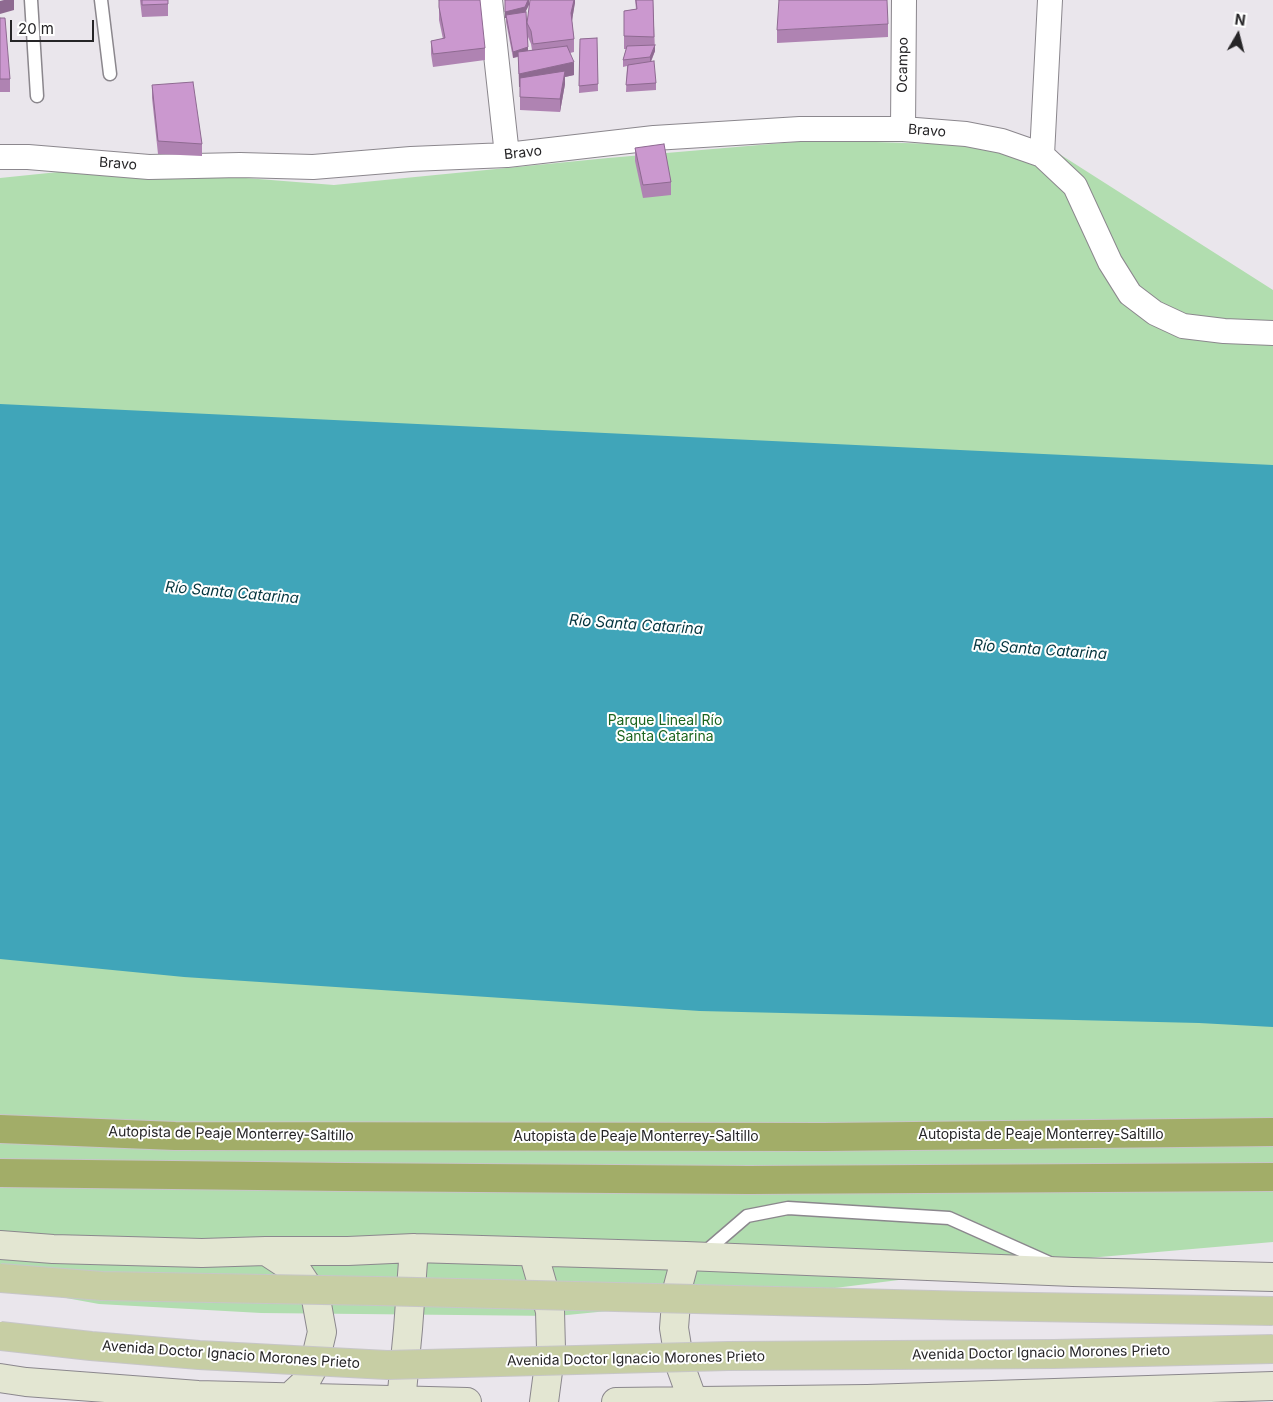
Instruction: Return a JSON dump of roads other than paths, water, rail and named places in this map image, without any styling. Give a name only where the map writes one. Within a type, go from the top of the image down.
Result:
[{"type":"highway","name":"Autopista de Peaje Monterrey-Saltillo","points":[[0,1129],[195,1136],[834,1137],[1273,1132]]},
{"type":"highway","points":[[0,1173],[344,1178],[749,1180],[1273,1177]]},
{"type":"main road","points":[[0,1245],[53,1249],[202,1253],[414,1248],[1073,1272],[1273,1277]]},
{"type":"main road","points":[[401,1401],[414,1248]]},
{"type":"main road","points":[[266,1251],[298,1272],[316,1300],[322,1332],[314,1366],[304,1384],[289,1398]]},
{"type":"main road","points":[[533,1252],[550,1311],[551,1349],[544,1402]]},
{"type":"main road","points":[[693,1257],[677,1290],[674,1328],[680,1365],[694,1401]]},
{"type":"main road","points":[[0,1278],[102,1286],[1273,1311]]},
{"type":"main road","name":"Avenida Doctor Ignacio Morones Prieto","points":[[0,1336],[199,1355],[387,1365],[728,1356],[1054,1354],[1273,1349]]},
{"type":"main road","points":[[0,1378],[208,1399],[289,1398],[467,1402]]},
{"type":"main road","points":[[616,1402],[1118,1397],[1273,1386]]},
{"type":"street","points":[[490,0],[507,155]]},
{"type":"street","name":"Ocampo","points":[[903,130],[904,0]]},
{"type":"street","points":[[1042,155],[1050,0]]},
{"type":"street","name":"Bravo","points":[[0,157],[28,157],[150,167],[240,165],[313,167],[411,159],[507,155],[654,138],[800,129],[903,130],[966,134],[1002,141],[1042,155],[1075,186],[1110,262],[1130,294],[1154,313],[1183,326],[1224,331],[1273,333]]},
{"type":"lane","points":[[31,0],[37,96]]},
{"type":"lane","points":[[101,0],[110,74]]},
{"type":"lane","points":[[693,1257],[747,1216],[788,1208],[949,1218],[1073,1272]]},
{"type":"water","name":"Río Santa Catarina","points":[[0,404],[1273,465],[1273,1027],[1199,1023],[700,1011],[184,977],[0,959]]},
{"type":"park label","name":"Parque Lineal Río Santa Catarina","points":[[665,730]]}]
